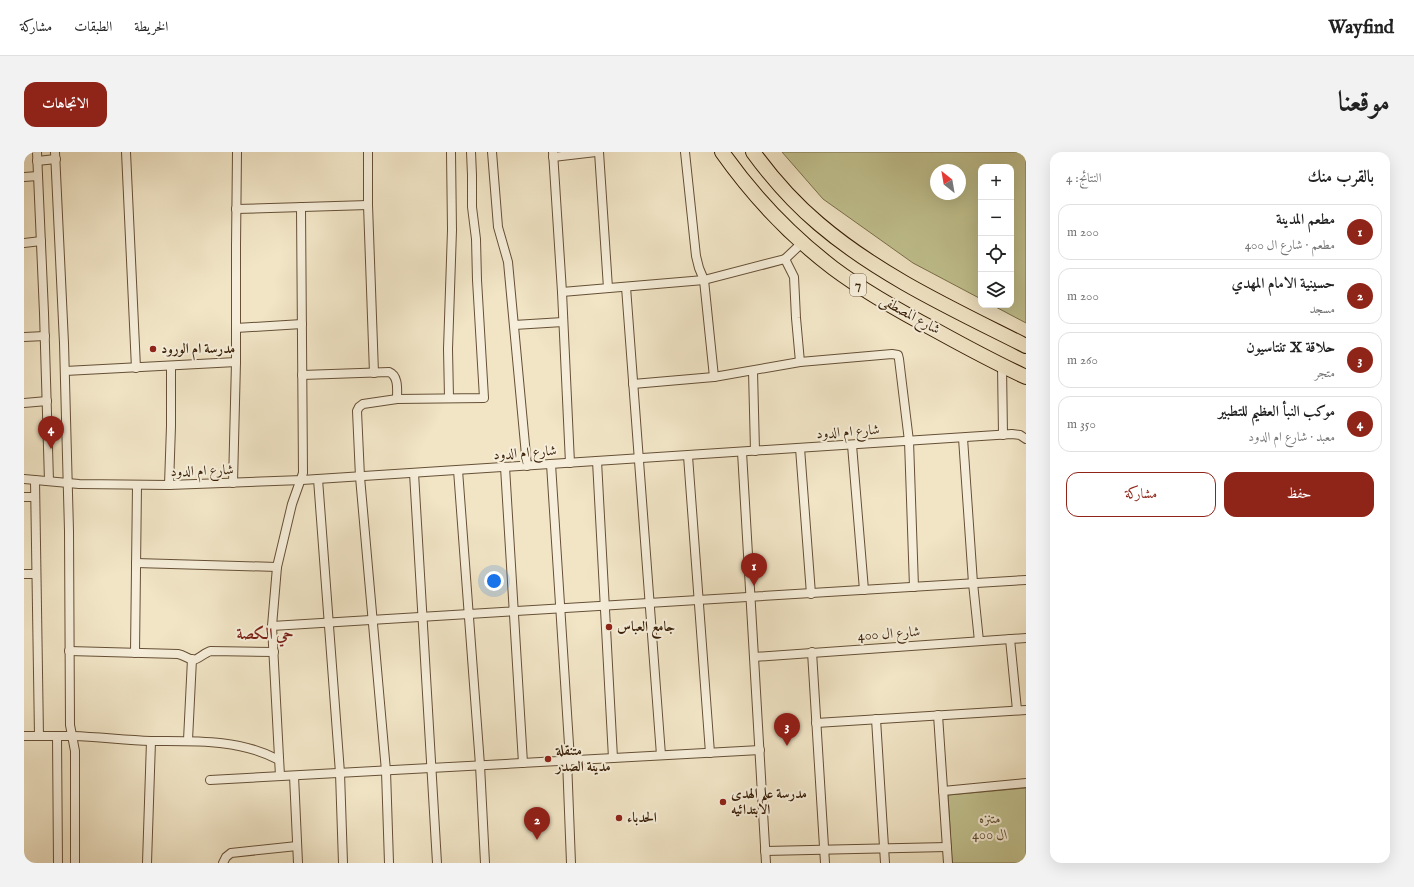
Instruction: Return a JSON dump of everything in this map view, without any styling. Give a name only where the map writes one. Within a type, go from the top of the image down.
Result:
[{"type":"highway","name":"شارع المصطفى","points":[[722,152],[747,185],[773,214],[802,242],[833,268],[865,290],[912,317],[1002,366],[1026,377]]},
{"type":"highway","name":"شارع المصطفى","points":[[753,152],[790,196],[819,224],[849,248],[879,268],[927,296],[1026,346]]},
{"type":"street","points":[[37,152],[45,336],[49,481]]},
{"type":"street","points":[[126,152],[136,368]]},
{"type":"street","points":[[233,483],[236,362],[237,152]]},
{"type":"street","points":[[368,152],[368,205],[374,373]]},
{"type":"street","points":[[449,398],[448,349],[452,230],[451,152]]},
{"type":"street","points":[[389,863],[386,771],[360,476],[356,411],[363,404],[397,399],[484,398],[476,239],[472,207],[471,152]]},
{"type":"street","points":[[492,152],[498,227],[508,262],[528,466]]},
{"type":"street","points":[[570,463],[562,292],[553,154],[597,152],[608,288]]},
{"type":"street","points":[[685,152],[696,256],[704,280],[714,377]]},
{"type":"street","points":[[37,161],[55,156],[65,371],[68,484],[70,725],[75,751],[75,863]]},
{"type":"street","points":[[24,177],[38,176]]},
{"type":"street","points":[[236,209],[368,205]]},
{"type":"street","points":[[280,776],[272,626],[277,567],[292,504],[302,480],[303,468],[301,207]]},
{"type":"street","points":[[24,243],[41,241]]},
{"type":"street","points":[[562,292],[704,280],[785,259],[802,242]]},
{"type":"street","points":[[785,259],[794,277],[800,362]]},
{"type":"street","points":[[626,287],[660,756]]},
{"type":"street","points":[[514,325],[563,322]]},
{"type":"street","points":[[236,328],[302,324]]},
{"type":"street","points":[[24,337],[45,336]]},
{"type":"street","points":[[633,384],[714,377],[800,362],[892,354],[898,355],[900,359],[909,441],[914,587]]},
{"type":"street","points":[[65,371],[236,362]]},
{"type":"street","points":[[169,485],[171,366]]},
{"type":"street","points":[[1002,366],[1003,435]]},
{"type":"street","points":[[753,371],[755,451]]},
{"type":"street","points":[[302,375],[389,372],[395,376],[397,399]]},
{"type":"street","points":[[24,403],[47,402]]},
{"type":"street","name":"شارع ام الدود","points":[[24,479],[68,484],[169,485],[233,483],[688,456],[1016,434],[1025,437]]},
{"type":"street","points":[[963,438],[973,583],[979,641]]},
{"type":"street","points":[[852,445],[864,590]]},
{"type":"street","points":[[800,448],[811,594]]},
{"type":"street","points":[[742,452],[766,863]]},
{"type":"street","points":[[688,456],[710,753]]},
{"type":"street","points":[[597,461],[613,758]]},
{"type":"street","points":[[551,464],[568,760],[571,863]]},
{"type":"street","points":[[505,467],[523,763]]},
{"type":"street","points":[[458,470],[480,765],[485,863]]},
{"type":"street","points":[[414,473],[433,768],[437,863]]},
{"type":"street","points":[[318,479],[340,773],[343,863]]},
{"type":"street","points":[[35,480],[39,736]]},
{"type":"street","points":[[135,653],[137,485]]},
{"type":"street","points":[[24,497],[35,498]]},
{"type":"street","points":[[136,563],[277,567]]},
{"type":"street","points":[[24,574],[36,574]]},
{"type":"street","points":[[272,626],[1026,580]]},
{"type":"street","name":"شارع ال 400","points":[[754,657],[1026,638]]},
{"type":"street","points":[[1010,639],[1017,710]]},
{"type":"street","points":[[69,651],[178,654],[192,659],[196,659],[211,651],[274,652]]},
{"type":"street","points":[[812,652],[825,863]]},
{"type":"street","points":[[188,740],[192,659]]},
{"type":"street","points":[[816,723],[1026,710]]},
{"type":"street","points":[[938,715],[948,863]]},
{"type":"street","points":[[876,719],[885,863]]},
{"type":"street","points":[[24,736],[72,736],[151,741],[188,740],[252,748],[262,751],[279,760]]},
{"type":"street","points":[[57,736],[58,863]]},
{"type":"street","points":[[147,863],[151,741]]},
{"type":"street","points":[[210,780],[760,750]]},
{"type":"street","points":[[294,776],[298,863]]},
{"type":"street","points":[[943,791],[1026,783]]},
{"type":"street","points":[[223,863],[231,853],[297,846]]},
{"type":"street","points":[[765,851],[947,847]]},
{"type":"green space","points":[[782,152],[1026,152],[1026,323],[998,308],[1014,308],[1014,164],[978,164],[978,297],[913,263],[823,199]]},
{"type":"green space","name":"متنزه ال 400","points":[[1026,788],[1026,863],[952,863],[948,795]]},
{"type":"place","name":"مدرسة ام الورود","points":[[153,349]]},
{"type":"place","name":"موكب النبأ العظيم للتطبير","points":[[51,449]]},
{"type":"place","name":"مطعم المدينة","points":[[754,586]]},
{"type":"place","name":"جامع العباس","points":[[609,627]]},
{"type":"place","name":"حلاقة X تنتاسيون","points":[[787,746]]},
{"type":"place","name":"متنقلة مدينة الصدر","points":[[548,759]]},
{"type":"place","name":"مدرسة علم الهدى الابتدائيه","points":[[723,802]]},
{"type":"place","name":"الحدباء","points":[[619,818]]},
{"type":"place","name":"حسينية الامام المهدي","points":[[537,840]]},
{"type":"district","name":"حي الكصة","points":[[265,635]]}]
